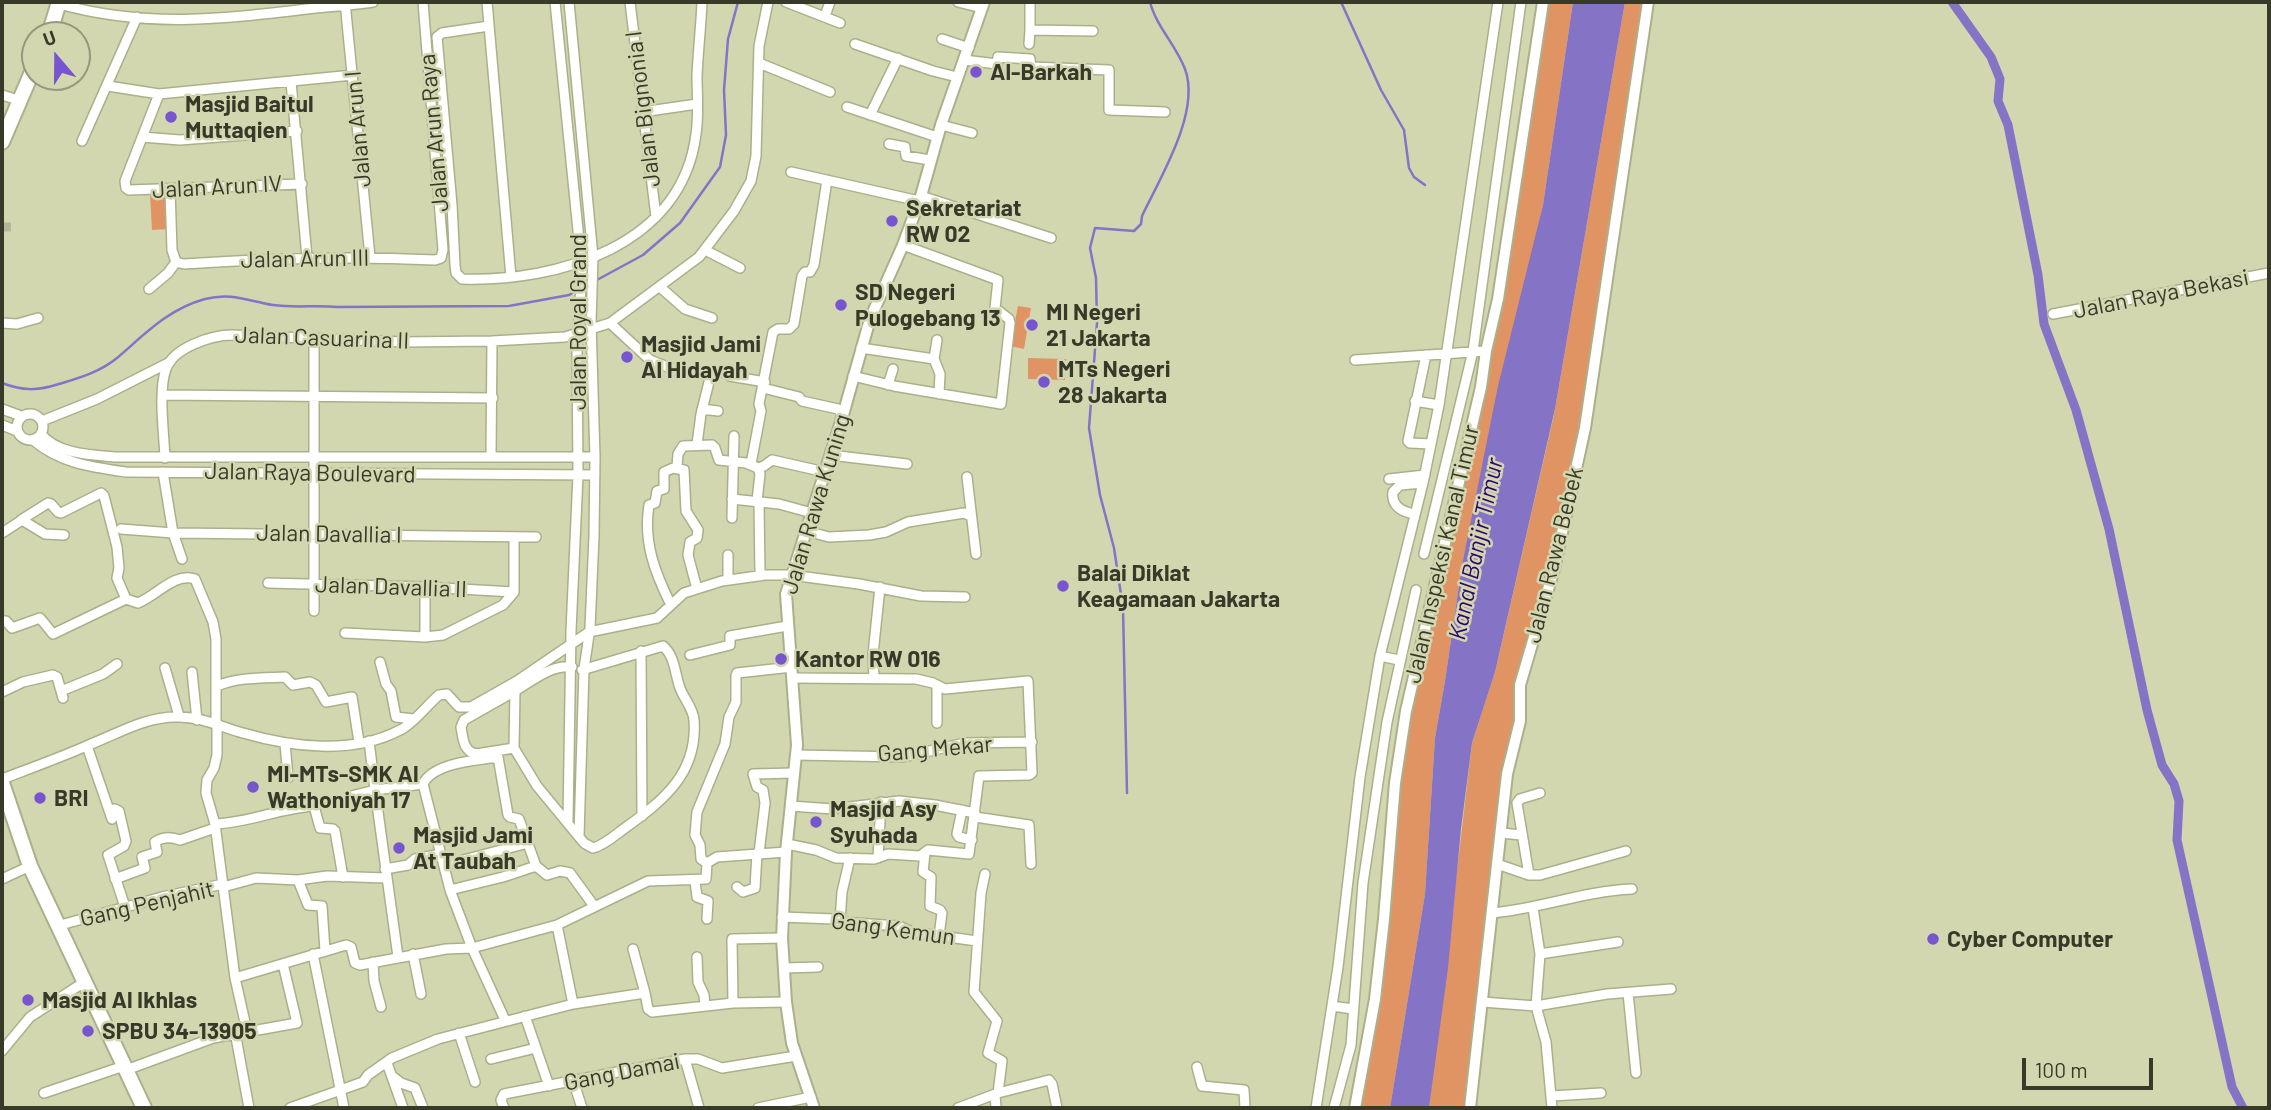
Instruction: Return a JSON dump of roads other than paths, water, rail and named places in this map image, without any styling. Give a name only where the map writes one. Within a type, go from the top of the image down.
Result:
[{"type":"main road","points":[[52,21],[57,2]]},
{"type":"main road","points":[[2,142],[22,91]]},
{"type":"main road","points":[[2,785],[30,866],[144,1108]]},
{"type":"street","points":[[57,2],[76,9],[170,21],[200,21],[373,2]]},
{"type":"street","name":"Jalan Arun Raya","points":[[423,2],[443,250],[441,258],[435,260]]},
{"type":"street","points":[[487,2],[511,277]]},
{"type":"street","name":"Jalan Royal Grand","points":[[555,2],[582,266],[568,821]]},
{"type":"street","name":"Jalan Royal Grand","points":[[569,2],[593,257],[591,326],[595,475],[591,607],[584,669],[579,836]]},
{"type":"street","name":"Jalan Bignonia I","points":[[630,2],[656,217]]},
{"type":"street","points":[[489,26],[442,33],[437,37],[456,274],[462,279],[486,280],[582,266],[593,257],[630,240],[656,217],[675,194],[685,174],[696,134],[702,2]]},
{"type":"street","name":"Jalan Casuarina II","points":[[42,421],[90,402],[170,362],[195,344],[219,335],[492,341],[555,339],[591,326],[610,323],[705,250],[734,211],[753,175],[759,47],[768,2]]},
{"type":"street","points":[[786,2],[840,23]]},
{"type":"street","points":[[825,16],[830,2]]},
{"type":"street","points":[[958,2],[983,5]]},
{"type":"street","points":[[1028,44],[1030,2]]},
{"type":"street","points":[[1316,1108],[1332,1006],[1360,777],[1380,656],[1424,479],[1439,405],[1498,2]]},
{"type":"street","points":[[1424,554],[1473,351],[1521,2]]},
{"type":"street","name":"Jalan Inspeksi Kanal Timur","points":[[1355,1108],[1375,999],[1395,783],[1406,711],[1499,299],[1543,2]]},
{"type":"street","name":"Jalan Rawa Bebek","points":[[1470,1108],[1507,774],[1520,721],[1520,685],[1554,569],[1585,428],[1648,2]]},
{"type":"street","name":"Jalan Arun I","points":[[345,3],[370,257]]},
{"type":"street","name":"Jalan Rawa Kuning","points":[[813,1103],[796,1056],[786,1002],[782,938],[786,848],[796,755],[786,594],[875,304],[903,245],[920,199],[937,137],[983,5]]},
{"type":"street","points":[[82,141],[137,17]]},
{"type":"street","points":[[1030,30],[1093,31]]},
{"type":"street","points":[[942,39],[969,48]]},
{"type":"street","points":[[855,44],[957,77]]},
{"type":"street","points":[[964,60],[997,65],[998,57],[1030,59],[1031,68],[1110,70],[1109,110],[1165,113]]},
{"type":"street","points":[[870,115],[898,58]]},
{"type":"street","points":[[759,64],[830,92]]},
{"type":"street","points":[[108,86],[159,94],[353,75]]},
{"type":"street","points":[[291,82],[307,257]]},
{"type":"street","points":[[159,94],[142,137],[180,140],[296,131]]},
{"type":"street","points":[[2,95],[18,100]]},
{"type":"street","points":[[642,112],[697,104]]},
{"type":"street","points":[[847,107],[937,137]]},
{"type":"street","points":[[941,125],[972,133]]},
{"type":"street","name":"Jalan Arun IV","points":[[142,137],[125,181],[126,188],[132,192],[302,184]]},
{"type":"street","points":[[889,144],[905,147],[906,156],[930,160]]},
{"type":"street","points":[[791,172],[920,199],[1051,238]]},
{"type":"street","points":[[760,576],[760,474],[755,466],[764,385],[772,338],[775,331],[789,329],[794,324],[802,276],[804,272],[810,272],[814,265],[827,180]]},
{"type":"street","points":[[149,289],[168,273],[176,262],[172,250],[170,190]]},
{"type":"street","points":[[853,376],[888,385],[1001,404],[1009,319],[995,308],[998,279],[903,245]]},
{"type":"street","points":[[705,250],[740,268]]},
{"type":"street","name":"Jalan Arun III","points":[[176,262],[184,264],[307,257],[435,260]]},
{"type":"street","name":"Jalan Raya Bekasi","points":[[2053,314],[2269,273]]},
{"type":"street","points":[[660,287],[685,309],[712,318]]},
{"type":"street","points":[[2,323],[18,324],[38,318]]},
{"type":"street","points":[[610,323],[650,360],[685,374]]},
{"type":"street","points":[[314,339],[314,611]]},
{"type":"street","points":[[937,340],[934,359],[940,374],[939,394]]},
{"type":"street","points":[[491,455],[492,341]]},
{"type":"street","points":[[861,348],[934,359]]},
{"type":"street","points":[[1355,360],[1486,351]]},
{"type":"street","points":[[1426,355],[1408,441],[1413,444],[1432,444]]},
{"type":"street","points":[[165,458],[163,395],[164,379],[170,362]]},
{"type":"street","points":[[888,385],[893,369]]},
{"type":"street","points":[[698,444],[702,409],[712,370]]},
{"type":"street","points":[[730,376],[799,397],[802,401],[838,409],[843,415]]},
{"type":"street","points":[[163,395],[493,398]]},
{"type":"street","points":[[1415,401],[1439,405]]},
{"type":"street","points":[[702,409],[718,411]]},
{"type":"street","points":[[2,410],[21,416],[30,413],[42,421],[37,437],[23,438],[17,431],[2,425]]},
{"type":"street","points":[[17,431],[16,426],[21,416]]},
{"type":"street","points":[[732,518],[734,436]]},
{"type":"street","name":"Jalan Raya Boulevard","points":[[37,437],[56,446],[92,455],[165,458],[491,455],[595,457]]},
{"type":"street","name":"Jalan Raya Boulevard","points":[[37,437],[44,449],[63,459],[88,467],[125,472],[595,475]]},
{"type":"street","points":[[677,467],[681,447],[698,444],[712,445],[718,459],[755,466],[772,460],[825,472]]},
{"type":"street","points":[[830,455],[907,464]]},
{"type":"street","points":[[677,467],[684,472],[686,511],[697,526],[698,532],[697,538],[690,542],[688,555],[696,589]]},
{"type":"street","points":[[671,605],[656,573],[647,521],[649,505],[655,503],[657,491],[664,489],[664,472],[677,467]]},
{"type":"street","points":[[163,472],[173,533],[182,559]]},
{"type":"street","points":[[967,477],[976,554]]},
{"type":"street","points":[[1389,479],[1424,479]]},
{"type":"street","points":[[1415,514],[1398,508],[1394,504],[1392,492],[1400,485],[1424,479]]},
{"type":"street","points":[[2,533],[48,503],[61,513],[102,493],[117,547],[117,578],[126,599]]},
{"type":"street","points":[[732,499],[779,504],[812,513]]},
{"type":"street","points":[[806,531],[829,537],[869,535],[886,532],[915,520],[964,513],[971,516]]},
{"type":"street","points":[[21,520],[44,534],[64,535]]},
{"type":"street","name":"Jalan Davallia I","points":[[121,529],[173,533],[536,537]]},
{"type":"street","points":[[345,633],[425,637],[453,631],[503,605],[514,592],[514,537]]},
{"type":"street","points":[[728,555],[728,580]]},
{"type":"street","points":[[2,785],[134,725],[180,716],[217,723],[240,732],[285,743],[318,746],[369,741],[400,730],[426,705],[445,693],[459,708],[471,707],[517,681],[589,632],[657,618],[684,593],[728,580],[791,575],[880,587],[921,596],[965,597]]},
{"type":"street","points":[[2,621],[6,621],[12,628],[40,618],[53,634],[126,599],[138,603],[177,580],[192,577],[196,581],[216,639],[217,755],[206,787],[215,826],[223,885],[256,878],[298,880],[386,874],[408,865],[415,859],[441,854]]},
{"type":"street","name":"Jalan Davallia II","points":[[268,583],[514,592]]},
{"type":"street","points":[[425,587],[425,637]]},
{"type":"street","points":[[874,679],[874,642],[880,587]]},
{"type":"street","points":[[1334,1108],[1351,1045],[1363,883],[1387,722],[1416,590]]},
{"type":"street","points":[[572,605],[591,607]]},
{"type":"street","points":[[690,655],[730,645],[730,636],[787,626]]},
{"type":"street","points":[[514,748],[470,753],[466,748],[461,727],[464,720],[549,671],[565,666],[572,670],[584,669],[657,646],[667,649],[680,690],[694,719],[692,751],[683,774],[668,794],[642,816],[596,847],[588,846],[537,786],[514,748],[515,691]]},
{"type":"street","points":[[642,652],[642,816]]},
{"type":"street","points":[[1380,656],[1399,660]]},
{"type":"street","points":[[380,663],[391,691],[396,717],[413,719]]},
{"type":"street","points":[[2,692],[23,682],[53,675],[57,677],[62,694],[117,664]]},
{"type":"street","points":[[165,668],[180,716]]},
{"type":"street","points":[[192,672],[197,720]]},
{"type":"street","points":[[737,673],[916,679],[951,690],[985,684],[1029,682],[1031,775],[979,776],[970,854],[928,850],[920,856],[888,854],[878,858],[850,858],[832,857],[816,850],[786,848],[716,857],[707,863],[701,859],[700,845],[695,835],[697,812],[725,744],[729,717],[736,702],[737,673]]},
{"type":"street","points":[[217,686],[227,681],[285,677],[293,685],[310,682],[316,685],[326,702],[352,697],[359,742]]},
{"type":"street","points":[[937,686],[937,723]]},
{"type":"street","points":[[369,741],[398,957]]},
{"type":"street","name":"Gang Mekar","points":[[796,755],[903,757],[964,743],[1032,742]]},
{"type":"street","points":[[285,743],[288,778]]},
{"type":"street","points":[[88,746],[111,814],[116,809],[119,811],[126,841],[124,846],[110,853],[109,859],[125,907]]},
{"type":"street","points":[[505,1020],[472,948],[450,890],[423,784],[429,774],[444,768],[498,757],[509,816],[519,819],[536,866],[547,875],[560,871],[570,873],[594,906]]},
{"type":"street","points":[[737,887],[743,892],[755,888],[765,803],[763,790],[757,787],[752,774],[794,773]]},
{"type":"street","points":[[351,796],[423,784]]},
{"type":"street","points":[[1529,875],[1518,801],[1540,793]]},
{"type":"street","points":[[791,806],[834,808],[899,801],[935,805],[1029,825],[1031,864]]},
{"type":"street","points":[[878,858],[881,802]]},
{"type":"street","points":[[115,878],[145,868],[142,857],[157,852],[155,842],[159,839],[173,837],[180,840],[215,826],[249,817],[314,806],[320,828],[331,828],[335,831],[343,877]]},
{"type":"street","points":[[962,810],[957,834],[972,840]]},
{"type":"street","points":[[1501,833],[1521,835]]},
{"type":"street","points":[[444,864],[528,842]]},
{"type":"street","points":[[1497,864],[1529,875],[1541,875],[1626,851]]},
{"type":"street","points":[[925,853],[923,872],[931,877],[930,906],[940,909],[942,913],[939,936]]},
{"type":"street","points":[[840,921],[842,892],[850,858]]},
{"type":"street","points":[[236,978],[349,945],[356,964],[446,949],[472,948],[557,925],[648,881],[695,881],[708,878],[707,863]]},
{"type":"street","points":[[2,879],[30,866]]},
{"type":"street","points":[[450,890],[536,866]]},
{"type":"street","name":"Gang Kemun","points":[[782,918],[834,919],[899,926],[912,932],[977,942],[985,874]]},
{"type":"street","points":[[298,880],[308,905],[322,907],[325,951]]},
{"type":"street","points":[[695,881],[697,897],[708,901],[707,919]]},
{"type":"street","name":"Gang Penjahit","points":[[57,926],[125,907],[223,885],[236,978],[247,1031]]},
{"type":"street","points":[[1492,913],[1533,908],[1603,891],[1632,889]]},
{"type":"street","points":[[1533,908],[1540,954],[1536,1006],[1546,1042],[1551,1108]]},
{"type":"street","points":[[557,925],[573,1004]]},
{"type":"street","points":[[733,1003],[733,939],[782,938]]},
{"type":"street","points":[[977,942],[974,992],[997,1021],[988,1053],[1003,1063],[996,1108]]},
{"type":"street","points":[[1540,954],[1618,942]]},
{"type":"street","points":[[634,949],[648,1009],[651,1012],[733,1003],[786,1002]]},
{"type":"street","points":[[313,954],[344,1108]]},
{"type":"street","points":[[413,954],[421,993]]},
{"type":"street","points":[[697,957],[698,982],[704,995],[705,1006]]},
{"type":"street","points":[[373,962],[374,981],[381,1007]]},
{"type":"street","points":[[44,1093],[235,1032],[298,1023],[283,964]]},
{"type":"street","points":[[784,968],[818,967]]},
{"type":"street","points":[[2,1051],[30,1017],[86,981]]},
{"type":"street","points":[[1482,1002],[1536,1006],[1671,989]]},
{"type":"street","points":[[290,1108],[362,1082],[398,1055],[427,1043],[573,1004],[645,993]]},
{"type":"street","points":[[1628,993],[1636,1073]]},
{"type":"street","points":[[1332,1006],[1353,1009]]},
{"type":"street","points":[[525,1016],[550,1086]]},
{"type":"street","points":[[235,1032],[249,1108]]},
{"type":"street","points":[[459,1033],[475,1082]]},
{"type":"street","points":[[491,1059],[536,1048]]},
{"type":"street","name":"Gang Damai","points":[[504,1108],[501,1100],[504,1094],[685,1059],[698,1059],[722,1068],[796,1056]]},
{"type":"street","points":[[685,1059],[699,1108]]},
{"type":"street","points":[[387,1063],[403,1108]]},
{"type":"street","points":[[1197,1067],[1202,1086],[1244,1090],[1245,1108]]},
{"type":"street","points":[[392,1076],[415,1088],[423,1108]]},
{"type":"street","points":[[573,1080],[582,1108]]},
{"type":"street","points":[[962,1108],[997,1094],[1049,1080],[1057,1108]]},
{"type":"street","points":[[1552,1096],[1601,1093]]},
{"type":"street","points":[[758,1108],[813,1103]]},
{"type":"water","name":"Kanal Banjir Timur","points":[[1573,2],[1625,2],[1555,409],[1495,672],[1472,743],[1448,968],[1429,1108],[1390,1108],[1425,894],[1435,738],[1462,565],[1498,386],[1543,205]]},
{"type":"waterway","points":[[595,281],[643,255],[680,223],[720,167],[726,135],[724,90],[728,39],[738,2]]},
{"type":"waterway","points":[[1127,793],[1123,608],[1114,548],[1100,495],[1089,428],[1097,323],[1096,278],[1090,248],[1095,228],[1134,231],[1141,224],[1142,216],[1176,144],[1188,105],[1185,69],[1150,2]]},
{"type":"waterway","points":[[1341,2],[1381,90],[1404,130],[1409,168],[1414,177],[1425,185]]},
{"type":"waterway","points":[[1952,2],[1991,57],[2000,79],[1998,101],[2008,125],[2038,275],[2044,324],[2076,410],[2109,529],[2147,710],[2162,765],[2174,784],[2179,801],[2177,840],[2232,1087],[2243,1108]]},
{"type":"waterway","points":[[2,383],[17,388],[37,389],[89,374],[110,363],[179,309],[215,297],[288,306],[509,306],[569,295],[577,290]]},
{"type":"tunnel","points":[[2,227],[14,227]]},
{"type":"place","name":"Al-Barkah","points":[[976,72]]},
{"type":"place","name":"Masjid Baitul Muttaqien","points":[[171,117]]},
{"type":"place","name":"Sekretariat RW 02","points":[[892,221]]},
{"type":"place","name":"SD Negeri Pulogebang 13","points":[[841,305]]},
{"type":"place","name":"MI Negeri 21 Jakarta","points":[[1032,325]]},
{"type":"place","name":"Masjid Jami Al Hidayah","points":[[627,357]]},
{"type":"place","name":"MTs Negeri 28 Jakarta","points":[[1044,382]]},
{"type":"place","name":"Balai Diklat Keagamaan Jakarta","points":[[1063,586]]},
{"type":"place","name":"Kantor RW 016","points":[[781,659]]},
{"type":"place","name":"MI-MTs-SMK Al Wathoniyah 17","points":[[253,787]]},
{"type":"place","name":"BRI","points":[[40,798]]},
{"type":"place","name":"Masjid Asy Syuhada","points":[[816,822]]},
{"type":"place","name":"Masjid Jami At Taubah","points":[[399,848]]},
{"type":"place","name":"Cyber Computer","points":[[1933,939]]},
{"type":"place","name":"Masjid Al Ikhlas","points":[[28,1000]]},
{"type":"place","name":"SPBU 34-13905","points":[[88,1031]]}]
